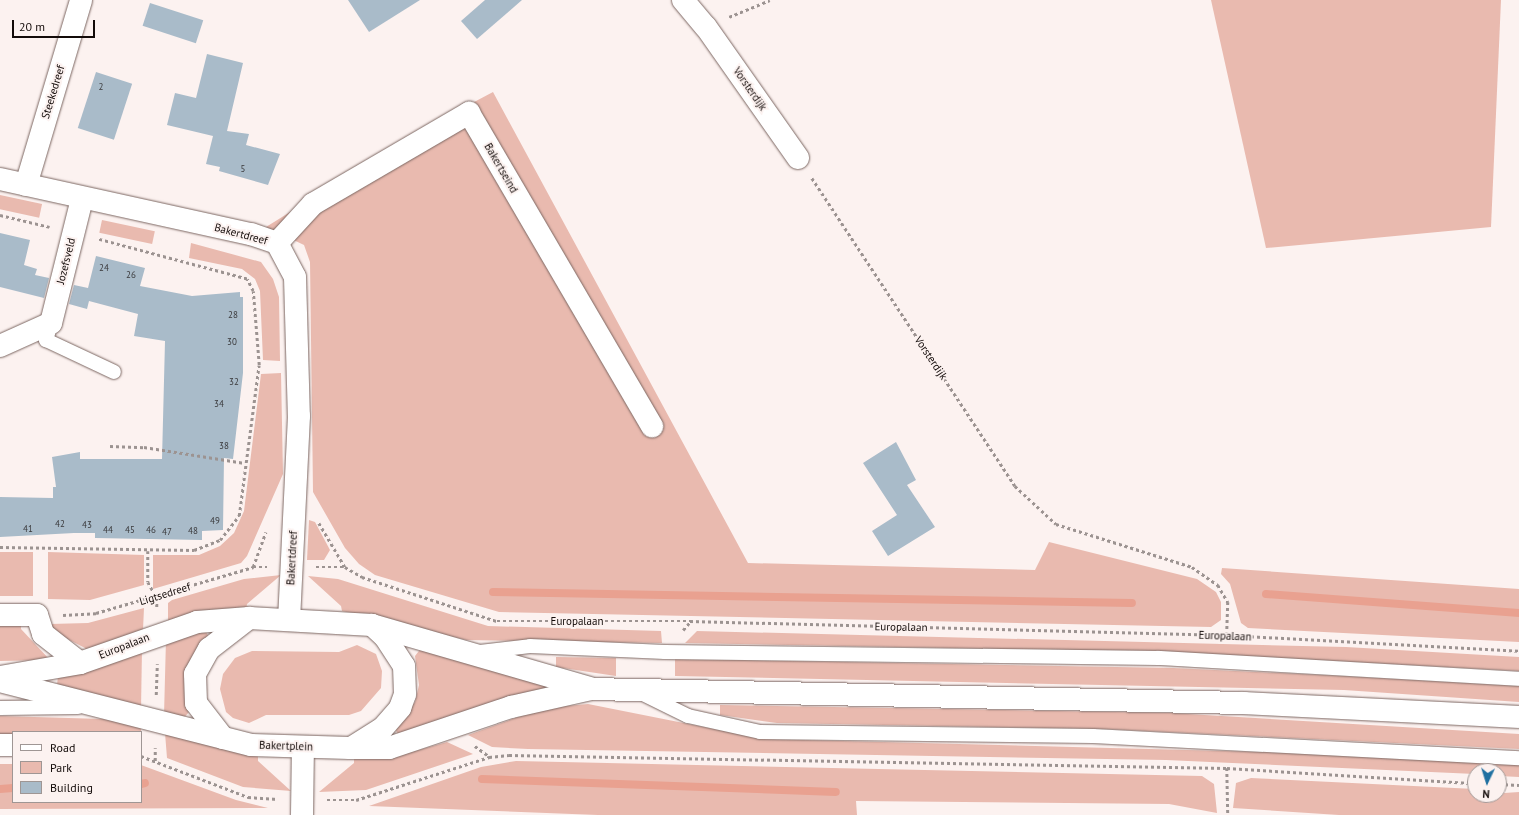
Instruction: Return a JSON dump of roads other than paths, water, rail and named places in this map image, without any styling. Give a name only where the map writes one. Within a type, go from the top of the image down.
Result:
[{"type":"main road","name":"Steekedreef","points":[[26,185],[81,0]]},
{"type":"main road","name":"Vorsterdijk","points":[[683,0],[706,27],[798,158]]},
{"type":"main road","name":"Bakertseind","points":[[277,243],[313,204],[469,113],[652,426]]},
{"type":"main road","name":"Bakertdreef","points":[[0,179],[82,199],[251,234],[277,243],[295,277],[299,416],[289,620]]},
{"type":"main road","name":"Jozefsveld","points":[[51,323],[82,199]]},
{"type":"main road","points":[[0,346],[51,323]]},
{"type":"main road","points":[[0,615],[37,615],[43,634],[80,663]]},
{"type":"main road","points":[[223,738],[196,703],[195,674],[209,649],[249,618],[372,625],[591,689]]},
{"type":"main road","name":"Europalaan","points":[[0,677],[80,663],[157,633],[196,622],[249,618]]},
{"type":"main road","points":[[350,748],[382,729],[400,708],[405,694],[404,666],[385,637],[372,625]]},
{"type":"main road","points":[[0,681],[156,719],[223,738]]},
{"type":"main road","points":[[350,748],[389,748],[511,707],[591,689],[1244,703],[1519,717]]},
{"type":"main road","name":"Bakertplein","points":[[223,738],[251,745],[350,748]]},
{"type":"main road","points":[[0,745],[12,745]]},
{"type":"main road","points":[[302,815],[303,747]]},
{"type":"lane","name":"Jozefsveld","points":[[51,323],[46,340],[114,372]]},
{"type":"lane","points":[[471,653],[530,646],[666,652],[1159,658],[1519,679]]},
{"type":"lane","points":[[632,689],[688,716],[760,732],[1093,736],[1519,758]]},
{"type":"lane","points":[[0,708],[108,707]]},
{"type":"waterway","points":[[493,592],[1132,603]]},
{"type":"waterway","points":[[1266,594],[1519,613]]},
{"type":"waterway","points":[[482,779],[836,792]]},
{"type":"waterway","points":[[0,789],[12,788]]}]
